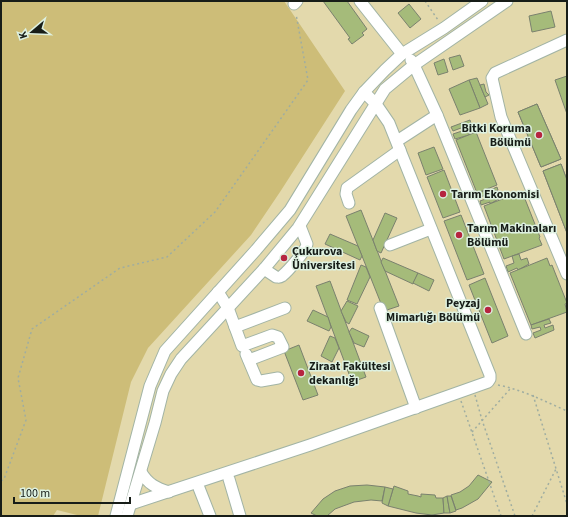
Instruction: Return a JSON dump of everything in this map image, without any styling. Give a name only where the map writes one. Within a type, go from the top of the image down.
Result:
[{"type":"street","points":[[360,1],[414,65],[437,115],[526,334]]},
{"type":"street","points":[[116,516],[150,386],[165,351],[290,210],[351,110],[364,92],[403,53],[444,28],[482,1]]},
{"type":"street","points":[[129,511],[163,391],[171,374],[181,359],[264,269],[300,226],[385,90],[414,65],[507,1]]},
{"type":"street","points":[[567,40],[495,73],[492,78],[501,117],[567,274]]},
{"type":"street","points":[[129,511],[169,492],[416,408],[488,382],[490,379],[490,375],[389,123],[376,104],[364,92]]},
{"type":"street","points":[[349,203],[346,194],[347,188],[398,145],[437,115]]},
{"type":"street","points":[[264,269],[276,277],[281,276],[303,252],[307,247],[307,244],[300,226]]},
{"type":"street","points":[[390,245],[432,229]]},
{"type":"street","points":[[218,292],[228,308],[242,346],[257,380],[261,381],[278,378]]},
{"type":"street","points":[[235,327],[285,308]]},
{"type":"street","points":[[380,308],[416,408]]},
{"type":"street","points":[[242,346],[272,335],[278,337],[283,347],[249,360]]},
{"type":"street","points":[[129,511],[229,478],[459,397]]},
{"type":"street","points":[[141,472],[148,482],[155,487],[169,492]]},
{"type":"street","points":[[229,478],[240,516]]},
{"type":"street","points":[[199,488],[210,516]]},
{"type":"path","points":[[425,1],[444,28]]},
{"type":"path","points":[[1,481],[4,479],[26,420],[18,378],[32,329],[120,268],[167,257],[215,212],[308,80],[296,2]]},
{"type":"path","points":[[494,384],[533,395],[567,411]]},
{"type":"path","points":[[472,432],[511,388]]},
{"type":"path","points":[[474,392],[514,516]]},
{"type":"path","points":[[533,395],[567,504]]},
{"type":"path","points":[[459,397],[501,516]]},
{"type":"path","points":[[532,516],[556,469]]},
{"type":"shaded area","name":"Çukurova Üniversitesi","points":[[1,1],[567,1],[567,516],[1,516]]},
{"type":"shaded area","points":[[1,1],[284,1],[345,91],[251,235],[148,348],[131,382],[98,516],[81,516],[57,510],[53,516],[1,516]]},
{"type":"building","points":[[323,1],[347,1],[367,29],[362,33],[364,35],[352,44],[348,39],[350,38]]},
{"type":"building","points":[[409,4],[421,19],[410,28],[398,13]]},
{"type":"building","points":[[551,11],[555,27],[532,32],[529,16]]},
{"type":"building","points":[[460,55],[464,66],[453,70],[449,58]]},
{"type":"building","points":[[444,59],[448,72],[438,75],[434,63]]},
{"type":"building","points":[[567,76],[567,114],[555,80]]},
{"type":"building","points":[[477,78],[488,104],[480,108],[469,80]]},
{"type":"building","points":[[469,80],[480,108],[460,115],[449,89]]},
{"type":"building","points":[[484,84],[486,92],[489,95],[485,97],[480,85]]},
{"type":"building","name":"Bitki Koruma Bölümü","points":[[537,104],[561,159],[541,167],[518,112]]},
{"type":"building","name":"Bitki Koruma Bölümü","points":[[537,104],[561,159],[541,167],[518,112]]},
{"type":"building","points":[[470,120],[471,124],[465,126],[466,129],[474,126],[475,130],[469,133],[469,135],[455,139],[453,134],[462,131],[461,128],[453,131],[451,127]]},
{"type":"building","points":[[476,132],[497,185],[477,193],[456,140]]},
{"type":"building","points":[[434,147],[443,169],[426,175],[418,153]]},
{"type":"building","points":[[561,164],[567,180],[567,233],[543,171]]},
{"type":"building","points":[[561,164],[567,180],[567,233],[543,171]]},
{"type":"building","name":"Tarım Ekonomisi","points":[[444,170],[460,212],[443,218],[427,177]]},
{"type":"building","points":[[497,187],[498,190],[491,193],[492,196],[500,193],[502,197],[490,204],[490,202],[481,205],[480,201],[488,198],[487,195],[479,197],[478,194],[489,188],[490,190]]},
{"type":"building","points":[[521,192],[542,245],[504,259],[484,206]]},
{"type":"building","points":[[361,210],[399,306],[384,311],[346,216]]},
{"type":"building","points":[[385,213],[397,218],[381,253],[377,251],[373,240]]},
{"type":"building","name":"Tarım Makinaları Bölümü","points":[[461,215],[484,274],[467,280],[444,221]]},
{"type":"building","points":[[330,234],[358,246],[362,256],[360,260],[325,244]]},
{"type":"building","points":[[519,254],[521,260],[527,258],[529,264],[518,270],[517,268],[508,272],[506,266],[514,263],[512,256]]},
{"type":"building","points":[[383,258],[418,273],[413,284],[385,271],[381,262]]},
{"type":"building","points":[[547,258],[550,266],[552,265],[567,303],[565,304],[567,312],[531,325],[510,273]]},
{"type":"building","points":[[361,265],[366,267],[370,277],[357,304],[347,300]]},
{"type":"building","points":[[418,273],[434,280],[429,291],[413,283]]},
{"type":"building","name":"Peyzaj Mimarlığı Bölümü","points":[[485,278],[508,336],[492,343],[469,285]]},
{"type":"building","points":[[330,281],[366,377],[352,382],[316,286]]},
{"type":"building","points":[[347,301],[358,306],[349,324],[346,322],[341,311]]},
{"type":"building","points":[[313,310],[328,317],[331,327],[329,331],[307,321]]},
{"type":"building","points":[[549,319],[551,323],[544,325],[545,328],[553,325],[554,330],[535,338],[533,333],[541,330],[540,327],[532,329],[531,325]]},
{"type":"building","points":[[352,328],[369,336],[364,347],[354,343],[349,332]]},
{"type":"building","points":[[330,336],[335,338],[339,348],[332,362],[321,356]]},
{"type":"building","name":"Ziraat Fakültesi dekanlığı","points":[[299,345],[318,395],[303,400],[284,351]]},
{"type":"building","points":[[478,475],[492,482],[478,499],[456,510],[451,495],[460,492],[469,486]]},
{"type":"building","points":[[367,485],[385,487],[382,501],[371,500],[354,502],[335,509],[327,516],[317,516],[311,513],[323,499],[335,491],[350,486]]},
{"type":"building","points":[[394,486],[408,491],[408,494],[421,497],[421,494],[435,495],[436,498],[443,498],[444,513],[432,515],[416,513],[388,506]]},
{"type":"building","points":[[385,487],[393,489],[388,506],[382,503]]},
{"type":"building","points":[[447,496],[450,513],[444,513],[443,498]]},
{"type":"building","points":[[447,496],[451,496],[456,511],[450,513]]},
{"type":"place","name":"Bitki Koruma Bölümü","points":[[539,135]]},
{"type":"place","name":"Tarım Ekonomisi","points":[[443,194]]},
{"type":"place","name":"Tarım Makinaları Bölümü","points":[[459,235]]},
{"type":"place","name":"Çukurova Üniversitesi","points":[[284,258]]},
{"type":"place","name":"Peyzaj Mimarlığı Bölümü","points":[[488,310]]},
{"type":"place","name":"Ziraat Fakültesi dekanlığı","points":[[301,373]]}]
